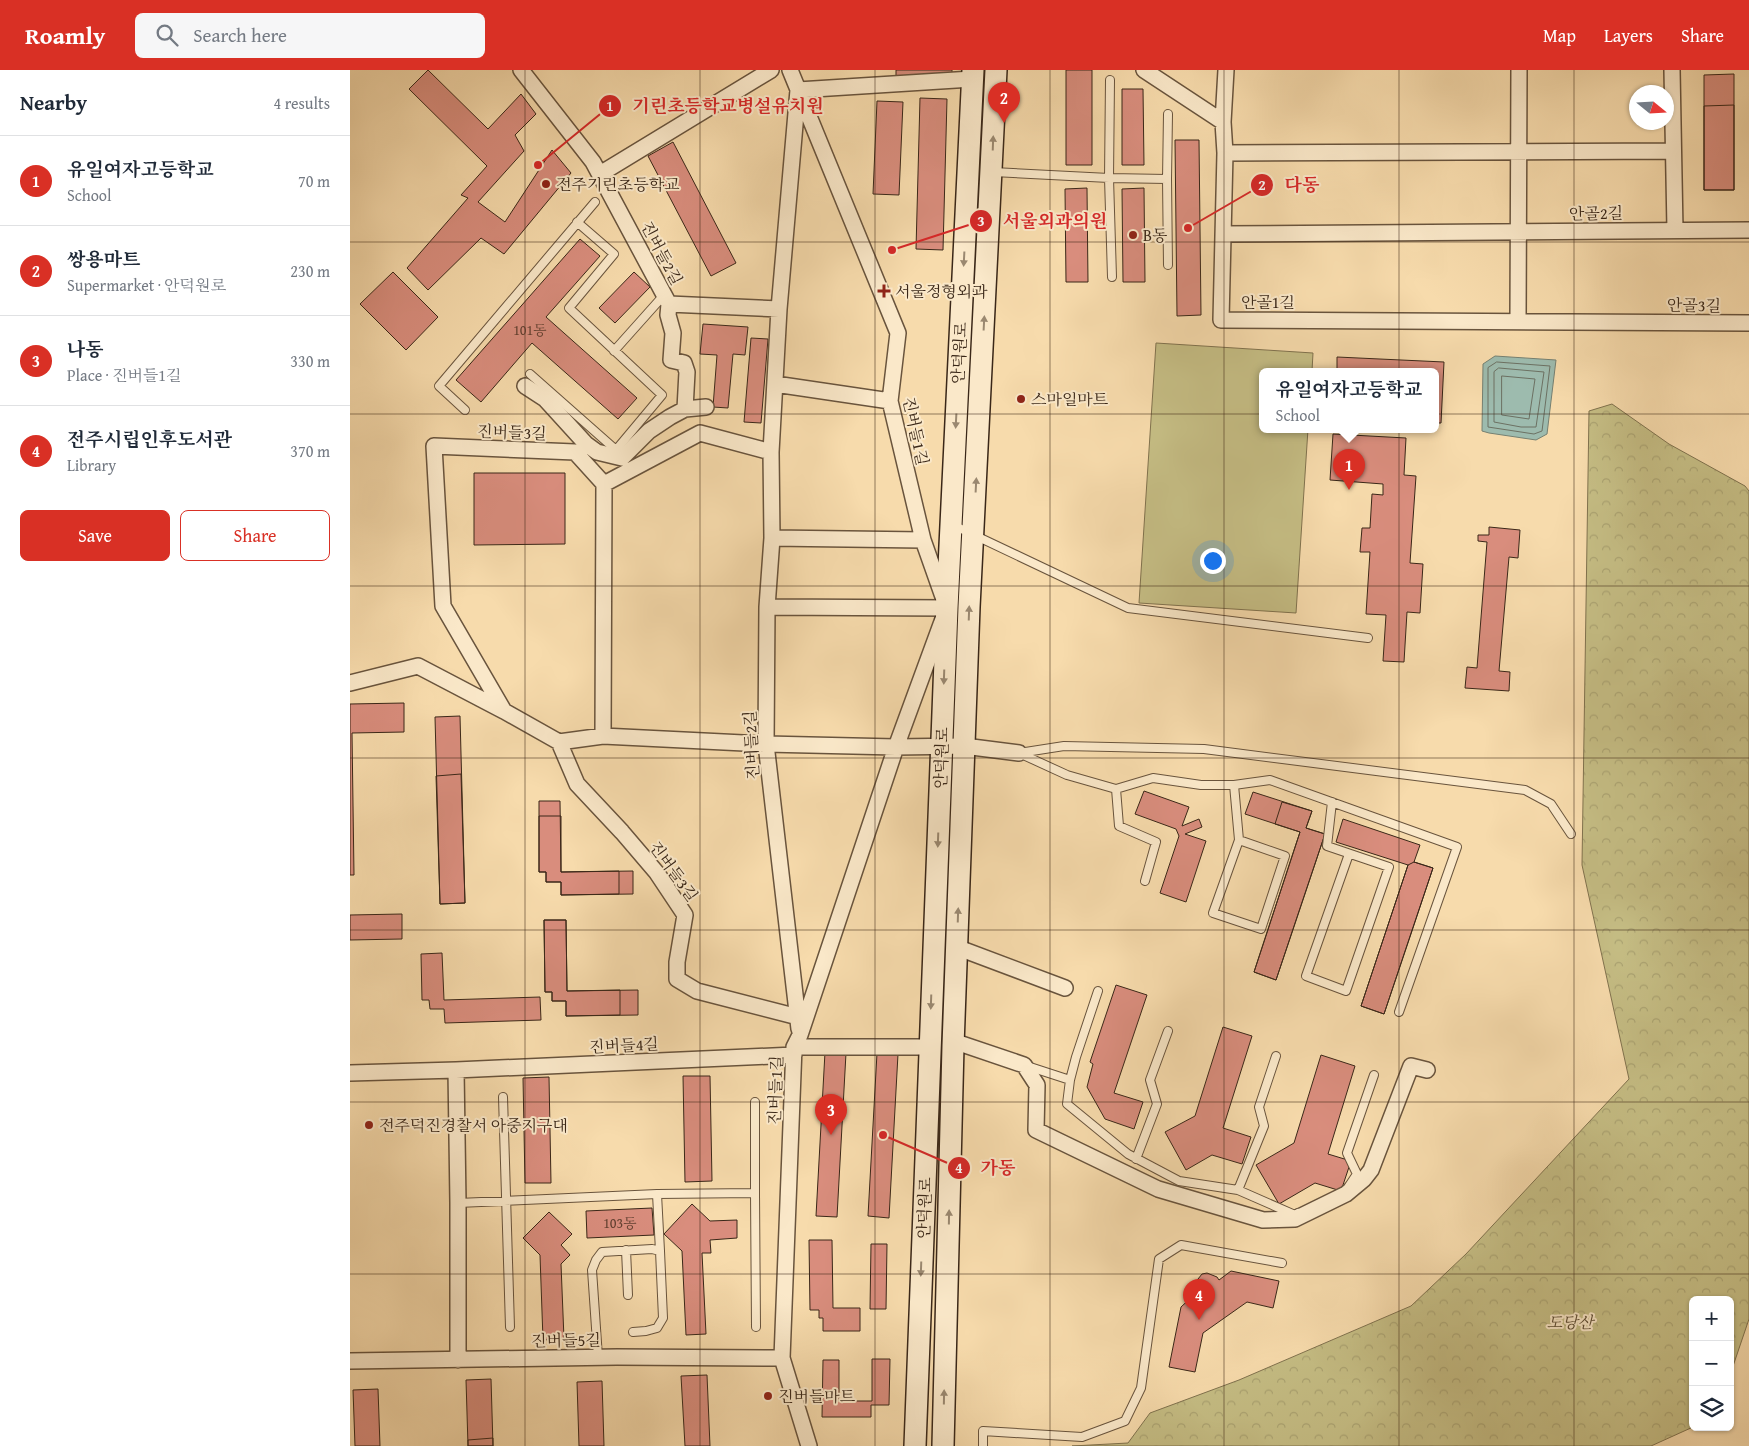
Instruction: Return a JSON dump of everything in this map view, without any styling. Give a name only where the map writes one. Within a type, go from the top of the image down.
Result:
[{"type":"street","name":"진버들2길","points":[[522,70],[593,162],[666,299],[779,309]]},
{"type":"street","points":[[600,174],[771,70]]},
{"type":"street","name":"진버들1길","points":[[790,70],[898,333],[890,401],[923,540],[946,608],[896,747],[796,1046],[782,1358],[809,1446]]},
{"type":"street","name":"안덕원로","points":[[915,1446],[946,608],[951,524],[980,170],[996,70]]},
{"type":"street","points":[[1144,70],[1224,122]]},
{"type":"street","name":"안골1길","points":[[1226,70],[1222,320],[1518,320]]},
{"type":"street","points":[[1518,320],[1519,70]]},
{"type":"street","points":[[1672,70],[1674,230],[1749,230]]},
{"type":"street","points":[[798,90],[973,74]]},
{"type":"street","name":"안덕원로","points":[[943,1446],[956,947],[973,534],[980,170],[973,74]]},
{"type":"street","name":"진버들2길","points":[[796,1046],[798,1017],[766,744],[767,607],[772,538],[771,452],[779,309],[798,90]]},
{"type":"street","points":[[1225,153],[1674,152]]},
{"type":"street","name":"안골2길","points":[[1224,234],[1674,230]]},
{"type":"street","points":[[666,299],[673,333],[672,360],[684,363],[687,372],[685,409]]},
{"type":"street","name":"안골3길","points":[[1518,320],[1749,323]]},
{"type":"street","points":[[528,380],[597,452],[622,458],[649,431],[670,417],[685,409],[706,407]]},
{"type":"street","points":[[775,384],[890,401]]},
{"type":"street","points":[[603,736],[604,484],[700,432],[771,452]]},
{"type":"street","name":"진버들3길","points":[[504,711],[443,606],[434,446],[575,452],[604,484]]},
{"type":"street","points":[[772,538],[923,540]]},
{"type":"street","points":[[767,607],[946,608]]},
{"type":"street","name":"진버들3길","points":[[350,683],[418,666],[558,742],[578,784],[657,873],[685,915],[677,962],[678,979],[697,991],[798,1017]]},
{"type":"street","points":[[558,742],[603,736],[766,744],[896,747],[964,746],[1019,753]]},
{"type":"street","points":[[956,947],[1065,988]]},
{"type":"street","points":[[953,1041],[1024,1065],[1037,1085],[1036,1130],[1158,1189],[1263,1220],[1295,1219],[1346,1194],[1364,1179],[1371,1170],[1411,1066],[1427,1070]]},
{"type":"street","name":"진버들4길","points":[[350,1073],[456,1070],[796,1046],[930,1047]]},
{"type":"street","points":[[456,1070],[458,1360]]},
{"type":"street","name":"진버들5길","points":[[350,1361],[782,1358]]},
{"type":"lane","points":[[1110,80],[1109,178],[1112,277]]},
{"type":"lane","points":[[1168,114],[1168,266]]},
{"type":"lane","points":[[980,170],[1109,178],[1167,179]]},
{"type":"lane","points":[[465,410],[439,386],[594,202]]},
{"type":"lane","points":[[528,380],[616,450],[662,395],[569,308],[614,254],[577,222]]},
{"type":"lane","points":[[614,351],[666,299]]},
{"type":"lane","points":[[951,524],[1128,608],[1368,638]]},
{"type":"lane","points":[[1019,753],[1064,746],[1204,749],[1524,790],[1551,804],[1570,834]]},
{"type":"lane","points":[[1019,753],[1067,775],[1116,789],[1153,778],[1201,786],[1234,785],[1270,780],[1457,847],[1399,1012]]},
{"type":"lane","points":[[1234,785],[1239,840],[1213,913],[1261,930],[1285,856],[1239,840]]},
{"type":"lane","points":[[1116,789],[1119,826],[1156,842],[1145,881]]},
{"type":"lane","points":[[1332,802],[1327,846],[1389,867],[1346,991],[1306,976],[1349,854]]},
{"type":"lane","points":[[1098,991],[1076,1057],[1070,1080],[1068,1104],[1128,1154],[1179,1181],[1238,1190],[1295,1215],[1343,1193],[1357,1174],[1347,1153],[1374,1075]]},
{"type":"lane","points":[[1136,1159],[1157,1104],[1150,1080],[1168,1031]]},
{"type":"lane","points":[[1238,1190],[1264,1126],[1259,1107],[1276,1056]]},
{"type":"lane","points":[[1024,1065],[1070,1080]]},
{"type":"lane","points":[[503,1097],[510,1327]]},
{"type":"lane","points":[[755,1102],[756,1327]]},
{"type":"lane","points":[[458,1203],[657,1194],[754,1193]]},
{"type":"lane","points":[[633,1332],[657,1328],[663,1318],[657,1194]]},
{"type":"lane","points":[[982,1446],[983,1431],[1082,1437],[1125,1421],[1141,1388],[1159,1259],[1181,1245],[1282,1263]]},
{"type":"lane","points":[[598,1358],[592,1270],[596,1260],[602,1252],[652,1248],[660,1251]]},
{"type":"lane","points":[[626,1250],[628,1296]]},
{"type":"green space","points":[[1156,343],[1313,353],[1312,368],[1259,368],[1259,433],[1308,433],[1296,613],[1139,603]]},
{"type":"green space","name":"도당산","points":[[1612,404],[1669,444],[1745,486],[1749,491],[1749,1319],[1734,1363],[1734,1296],[1689,1296],[1689,1429],[1651,1446],[1072,1446],[1128,1443],[1150,1413],[1239,1380],[1411,1306],[1466,1254],[1629,1079],[1582,865],[1589,411]]},
{"type":"water","points":[[1495,356],[1556,360],[1547,434],[1536,440],[1482,431],[1483,364]]},
{"type":"building","name":"전주기린초등학교","points":[[428,70],[488,129],[521,94],[536,114],[515,135],[524,151],[478,202],[505,222],[552,150],[571,173],[504,254],[481,238],[428,290],[407,268],[468,198],[461,195],[487,166],[409,89]]},
{"type":"building","points":[[896,70],[952,70],[952,74],[896,76]]},
{"type":"building","points":[[1066,70],[1092,70],[1092,165],[1066,165]]},
{"type":"building","points":[[1734,74],[1734,190],[1704,190],[1704,75]]},
{"type":"building","points":[[1122,89],[1143,89],[1144,165],[1122,165]]},
{"type":"building","points":[[920,98],[947,99],[943,250],[916,249]]},
{"type":"building","points":[[877,101],[903,102],[899,195],[873,194]]},
{"type":"building","points":[[1734,105],[1734,190],[1704,190],[1704,106]]},
{"type":"building","points":[[1175,140],[1199,140],[1201,315],[1177,316]]},
{"type":"building","points":[[673,142],[736,263],[711,276],[648,156]]},
{"type":"building","points":[[1087,188],[1088,282],[1066,282],[1065,189]]},
{"type":"building","name":"B동","points":[[1144,188],[1145,282],[1123,282],[1122,189]]},
{"type":"building","points":[[580,239],[600,256],[546,317],[637,398],[618,419],[532,343],[481,402],[456,380]]},
{"type":"building","points":[[393,272],[438,317],[406,350],[360,304]]},
{"type":"building","points":[[634,272],[650,287],[615,323],[599,308]]},
{"type":"building","points":[[703,324],[748,327],[745,355],[733,354],[728,408],[713,407],[717,355],[700,354]]},
{"type":"building","points":[[751,338],[768,339],[761,423],[744,422]]},
{"type":"building","points":[[1337,357],[1444,362],[1441,423],[1439,423],[1439,368],[1337,368]]},
{"type":"building","points":[[1333,434],[1406,438],[1404,475],[1416,476],[1410,563],[1423,564],[1420,613],[1407,612],[1404,662],[1383,661],[1386,615],[1366,614],[1370,552],[1360,552],[1362,528],[1370,528],[1372,494],[1383,495],[1383,484],[1330,480]]},
{"type":"building","points":[[474,473],[565,473],[565,544],[474,545]]},
{"type":"building","points":[[1489,527],[1520,530],[1518,558],[1509,557],[1499,671],[1510,672],[1509,691],[1465,688],[1467,667],[1477,668],[1487,542],[1478,541],[1478,535],[1489,535]]},
{"type":"building","points":[[404,703],[404,732],[352,733],[354,875],[350,875],[350,704]]},
{"type":"building","points":[[460,716],[465,903],[440,904],[435,717]]},
{"type":"building","points":[[461,774],[465,903],[440,904],[436,776]]},
{"type":"building","points":[[1144,791],[1189,807],[1182,826],[1199,819],[1202,827],[1185,834],[1206,841],[1186,902],[1160,893],[1179,836],[1176,829],[1135,814]]},
{"type":"building","points":[[1253,792],[1312,811],[1306,828],[1325,834],[1276,980],[1254,972],[1300,832],[1245,814]]},
{"type":"building","points":[[539,801],[560,801],[561,872],[633,871],[633,894],[561,895],[561,882],[546,882],[546,872],[539,872]]},
{"type":"building","points":[[1282,802],[1312,811],[1306,828],[1325,834],[1276,980],[1254,972],[1300,832],[1275,824]]},
{"type":"building","points":[[539,816],[561,816],[561,872],[619,871],[619,894],[561,895],[561,882],[546,882],[546,872],[539,872]]},
{"type":"building","points":[[1343,819],[1420,845],[1414,862],[1433,868],[1384,1014],[1361,1006],[1408,865],[1336,842]]},
{"type":"building","points":[[1414,862],[1433,868],[1384,1014],[1361,1006],[1408,865]]},
{"type":"building","points":[[402,914],[402,939],[350,940],[350,915]]},
{"type":"building","points":[[544,920],[566,920],[567,991],[638,990],[638,1015],[566,1016],[566,1001],[552,1001],[552,992],[545,992]]},
{"type":"building","points":[[544,920],[566,920],[567,991],[620,990],[620,1015],[566,1016],[566,1001],[552,1001],[552,992],[545,992]]},
{"type":"building","points":[[442,953],[444,1000],[540,997],[541,1020],[445,1023],[444,1009],[430,1009],[429,1000],[422,1000],[421,954]]},
{"type":"building","points":[[1116,985],[1147,995],[1114,1093],[1143,1102],[1134,1129],[1105,1119],[1087,1087],[1093,1064],[1090,1062]]},
{"type":"building","points":[[1223,1027],[1252,1036],[1223,1128],[1251,1137],[1242,1164],[1212,1155],[1186,1170],[1165,1132],[1195,1116]]},
{"type":"building","points":[[825,1052],[846,1053],[837,1217],[816,1216]]},
{"type":"building","points":[[877,1053],[898,1054],[889,1218],[868,1216]]},
{"type":"building","points":[[1321,1055],[1355,1066],[1328,1154],[1351,1161],[1341,1191],[1315,1183],[1279,1204],[1256,1165],[1294,1143]]},
{"type":"building","points":[[683,1076],[710,1076],[712,1181],[685,1182]]},
{"type":"building","points":[[549,1077],[551,1183],[525,1183],[523,1078]]},
{"type":"building","points":[[692,1204],[710,1221],[737,1220],[737,1238],[710,1240],[711,1253],[702,1253],[706,1334],[686,1335],[682,1251],[664,1234]]},
{"type":"building","points":[[652,1208],[654,1235],[587,1238],[586,1211]]},
{"type":"building","points":[[549,1212],[572,1234],[561,1245],[570,1255],[561,1264],[564,1339],[543,1340],[540,1255],[523,1238]]},
{"type":"building","points":[[809,1240],[832,1240],[833,1308],[860,1308],[860,1331],[823,1331],[823,1318],[819,1318],[819,1310],[810,1310]]},
{"type":"building","points":[[871,1244],[887,1244],[886,1309],[870,1309]]},
{"type":"building","points":[[1231,1271],[1279,1281],[1273,1308],[1247,1302],[1203,1333],[1195,1372],[1169,1367],[1181,1307],[1196,1293],[1194,1284],[1202,1274],[1207,1273],[1217,1277],[1219,1280]]},
{"type":"building","points":[[872,1359],[890,1359],[889,1405],[871,1405],[871,1417],[822,1417],[823,1360],[839,1360],[839,1401],[872,1401]]},
{"type":"building","points":[[707,1375],[710,1446],[685,1446],[681,1376]]},
{"type":"building","points":[[491,1379],[493,1446],[468,1446],[466,1380]]},
{"type":"building","points":[[602,1381],[604,1446],[579,1446],[577,1382]]},
{"type":"building","points":[[378,1389],[380,1446],[355,1446],[353,1390]]},
{"type":"building","points":[[493,1438],[493,1446],[468,1446],[468,1440]]},
{"type":"place","name":"쌍용마트","points":[[1004,123]]},
{"type":"place","name":"기린초등학교병설유치원","points":[[538,165]]},
{"type":"place","name":"전주기린초등학교","points":[[546,184]]},
{"type":"place","name":"다동","points":[[1188,228]]},
{"type":"place","name":"B동","points":[[1133,235]]},
{"type":"place","name":"서울외과의원","points":[[892,250]]},
{"type":"place","name":"서울정형외과","points":[[884,291]]},
{"type":"place","name":"스마일마트","points":[[1021,399]]},
{"type":"place","name":"유일여자고등학교","points":[[1349,490]]},
{"type":"place","name":"전주덕진경찰서 아중지구대","points":[[369,1125]]},
{"type":"place","name":"나동","points":[[831,1135]]},
{"type":"place","name":"가동","points":[[883,1135]]},
{"type":"place","name":"전주시립인후도서관","points":[[1199,1320]]},
{"type":"place","name":"진버들마트","points":[[768,1396]]}]
